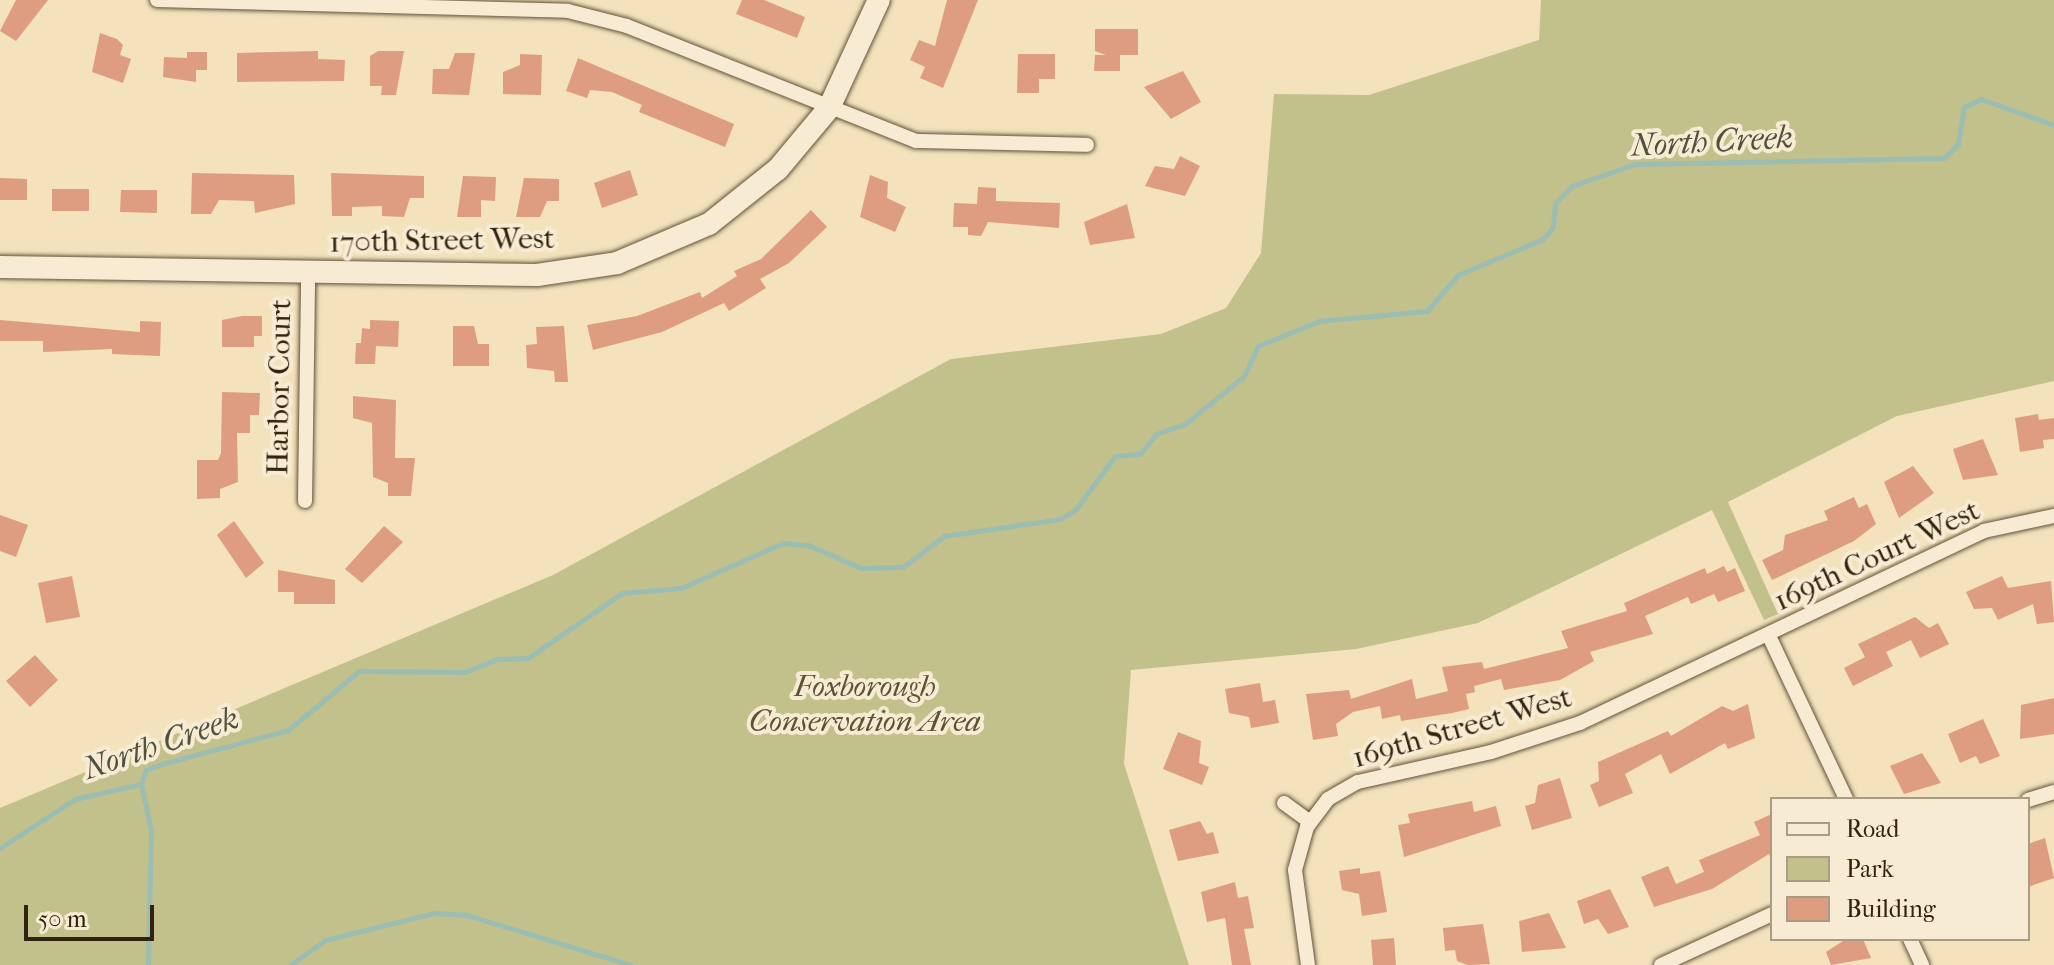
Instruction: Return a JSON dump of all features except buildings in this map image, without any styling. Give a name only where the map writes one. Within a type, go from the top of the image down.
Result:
[{"type":"street","points":[[157,0],[568,11],[627,26],[916,141],[1087,145]]},
{"type":"street","name":"170th Street West","points":[[0,267],[537,275],[617,263],[670,244],[737,205],[805,142],[829,108],[879,0]]},
{"type":"street","name":"Harbor Court","points":[[305,501],[308,273]]},
{"type":"street","name":"169th Court West","points":[[1769,636],[1984,531],[2054,516]]},
{"type":"street","points":[[1769,636],[1845,797]]},
{"type":"street","name":"169th Street West","points":[[1308,965],[1295,870],[1310,822],[1328,799],[1358,782],[1539,738],[1769,636]]},
{"type":"street","points":[[2030,799],[2054,792]]},
{"type":"street","points":[[1284,803],[1310,822]]},
{"type":"street","points":[[1662,965],[1770,915]]},
{"type":"street","points":[[1911,941],[1922,965]]},
{"type":"green space","name":"Foxborough Conservation Area","points":[[1541,0],[2054,0],[2054,381],[1897,416],[1728,502],[1778,614],[1764,620],[1712,510],[1478,623],[1356,649],[1131,670],[1124,764],[1189,965],[0,965],[0,808],[553,575],[951,359],[1161,334],[1226,308],[1261,253],[1274,94],[1369,95],[1539,40]]},
{"type":"waterway","name":"North Creek","points":[[141,784],[146,770],[162,764],[288,730],[359,671],[465,672],[497,659],[528,658],[622,593],[681,588],[783,543],[808,545],[861,568],[903,567],[944,536],[1060,519],[1076,509],[1115,456],[1140,454],[1156,434],[1185,424],[1244,376],[1258,346],[1319,321],[1427,311],[1458,275],[1543,239],[1553,227],[1555,203],[1572,186],[1635,164],[1944,158],[1958,144],[1964,107],[1981,99],[2054,125]]},
{"type":"waterway","points":[[141,784],[151,830],[148,965]]},
{"type":"waterway","name":"North Creek","points":[[0,848],[75,799],[141,784]]},
{"type":"waterway","points":[[290,965],[325,940],[434,913],[467,915],[631,965]]}]
